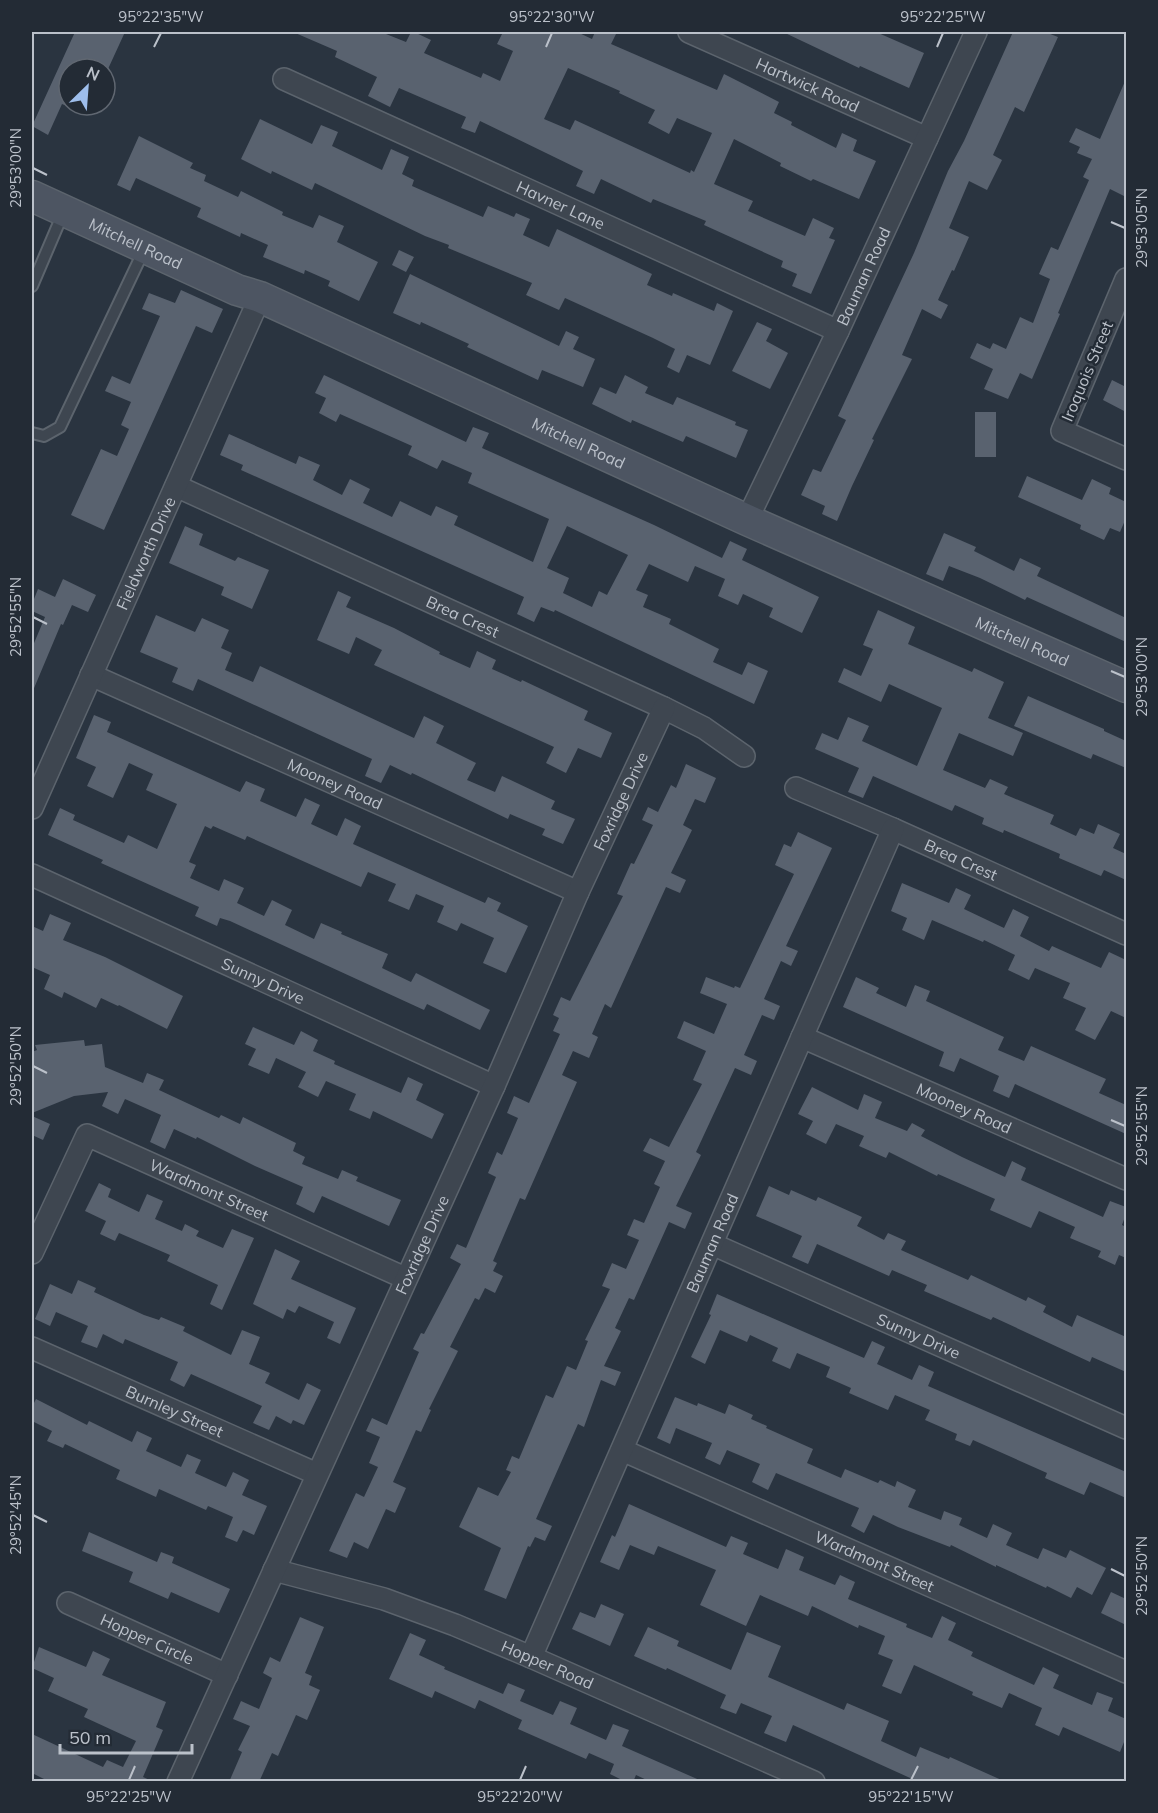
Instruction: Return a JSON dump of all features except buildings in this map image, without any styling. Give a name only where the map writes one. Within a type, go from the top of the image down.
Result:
[{"type":"street","name":"Hartwick Road","points":[[689,32],[927,138]]},
{"type":"street","name":"Bauman Road","points":[[747,520],[838,331],[976,32]]},
{"type":"street","name":"Havner Lane","points":[[284,79],[838,331]]},
{"type":"street","name":"Mitchell Road","points":[[32,196],[237,290],[260,297],[747,520],[1126,687]]},
{"type":"street","name":"Iroquois Street","points":[[1126,279],[1062,431],[1126,459]]},
{"type":"street","name":"Fieldworth Drive","points":[[32,808],[260,297]]},
{"type":"street","name":"Brea Crest","points":[[176,486],[664,708],[704,728],[744,756]]},
{"type":"street","name":"Mooney Road","points":[[92,675],[578,892]]},
{"type":"street","name":"Foxridge Drive","points":[[178,1782],[494,1086],[578,892],[664,708]]},
{"type":"street","name":"Brea Crest","points":[[796,788],[1126,934]]},
{"type":"street","name":"Bauman Road","points":[[531,1657],[893,829]]},
{"type":"street","name":"Sunny Drive","points":[[32,875],[494,1086]]},
{"type":"street","name":"Mooney Road","points":[[802,1037],[1126,1179]]},
{"type":"street","name":"Wardmont Street","points":[[32,1253],[87,1135],[405,1278]]},
{"type":"street","name":"Sunny Drive","points":[[712,1244],[1126,1428]]},
{"type":"street","name":"Burnley Street","points":[[32,1348],[317,1474]]},
{"type":"street","name":"Wardmont Street","points":[[622,1450],[1126,1672]]},
{"type":"street","name":"Hopper Road","points":[[274,1570],[384,1599],[531,1657],[814,1782]]},
{"type":"street","name":"Hopper Circle","points":[[68,1603],[227,1675]]},
{"type":"lane","points":[[32,286],[64,211]]},
{"type":"lane","points":[[32,433],[44,436],[60,427],[145,248]]}]
